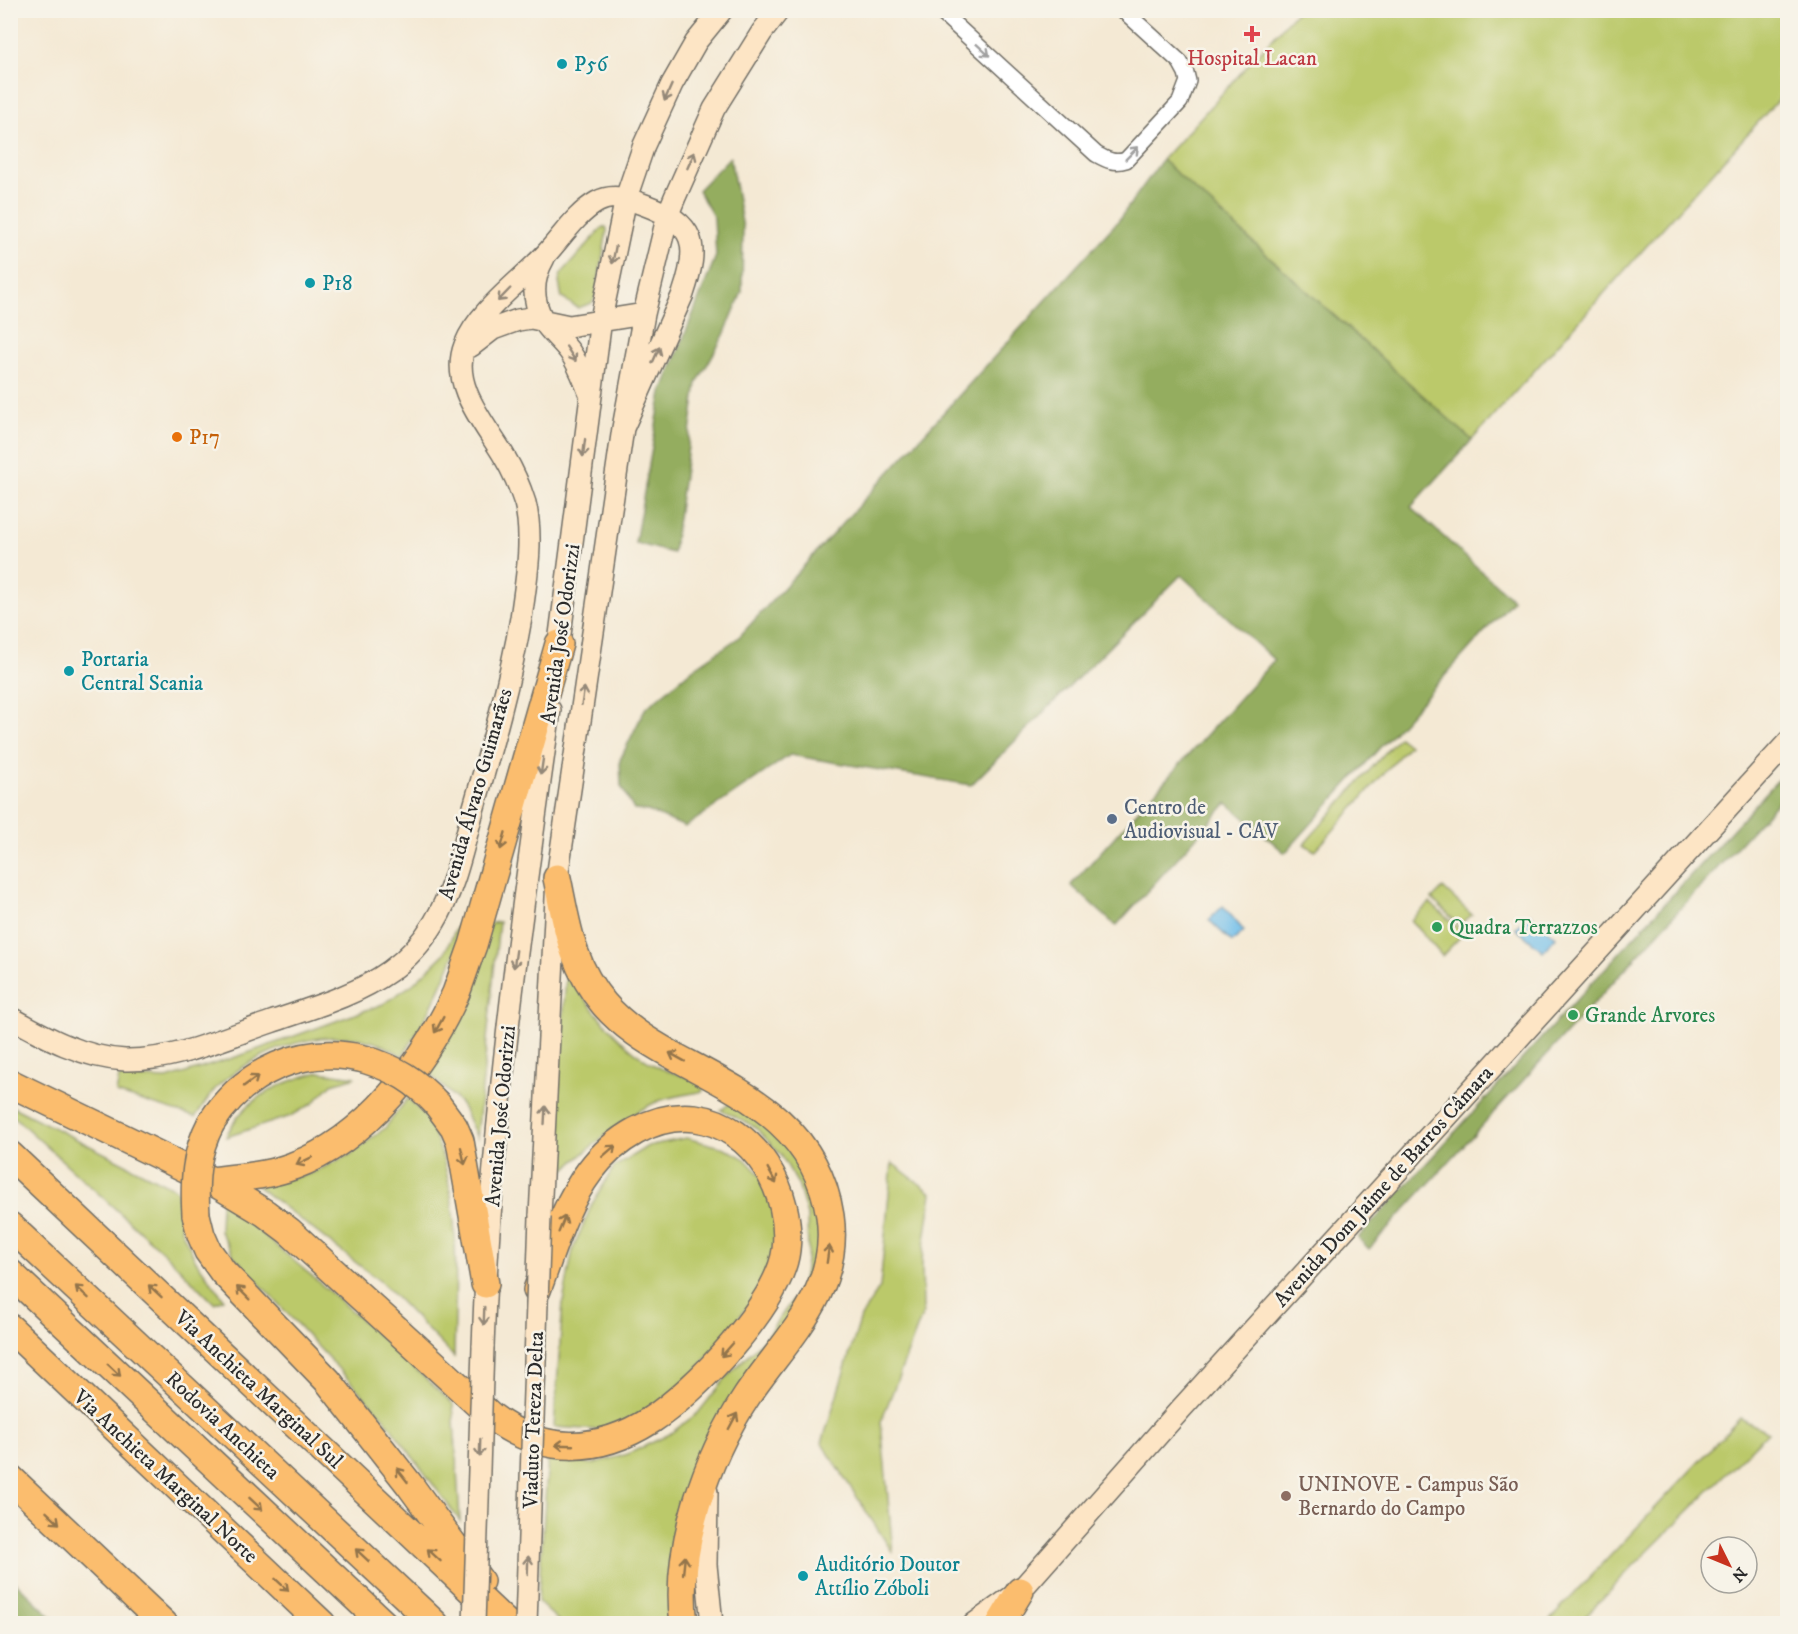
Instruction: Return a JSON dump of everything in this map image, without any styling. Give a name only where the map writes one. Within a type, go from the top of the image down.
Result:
[{"type":"highway","points":[[212,1181],[279,1171],[308,1160],[327,1149],[377,1110],[430,1042],[456,993],[473,945],[559,644]]},
{"type":"highway","points":[[557,878],[574,955],[584,976],[603,1003],[632,1031],[729,1085],[775,1117],[809,1155],[819,1174],[830,1218],[830,1238],[822,1283],[807,1314],[747,1396],[708,1474],[687,1543],[682,1588],[684,1623]]},
{"type":"highway","points":[[485,1284],[464,1158],[454,1127],[438,1104],[421,1087],[399,1072],[349,1055],[313,1055],[265,1071],[237,1091],[219,1110],[203,1140],[194,1180],[196,1215],[201,1235],[216,1264],[328,1381],[409,1484],[509,1623]]},
{"type":"highway","points":[[10,1083],[212,1181],[258,1208],[289,1231],[504,1426],[528,1438],[552,1445],[591,1444],[618,1436],[658,1416],[721,1357],[754,1317],[774,1287],[784,1261],[787,1233],[781,1199],[773,1176],[754,1150],[727,1129],[710,1121],[689,1118],[665,1120]]},
{"type":"highway","points":[[537,1290],[573,1197],[589,1172],[626,1137],[644,1127],[665,1120],[686,1107],[710,1100],[729,1085]]},
{"type":"highway","name":"Via Anchieta Marginal Sul","points":[[10,1155],[509,1623]]},
{"type":"highway","name":"Rodovia Anchieta","points":[[10,1226],[435,1623]]},
{"type":"highway","name":"Rodovia Anchieta","points":[[10,1273],[384,1623]]},
{"type":"highway","name":"Via Anchieta Marginal Norte","points":[[10,1328],[322,1623]]},
{"type":"highway","points":[[10,1478],[164,1623]]},
{"type":"highway","points":[[1000,1623],[1020,1591]]},
{"type":"main road","name":"Avenida José Odorizzi","points":[[485,1284],[513,976],[601,320],[626,198],[644,145],[672,84],[693,46],[722,10]]},
{"type":"main road","name":"Avenida José Odorizzi","points":[[540,1216],[557,878],[623,428],[644,314],[668,214],[714,109],[762,32],[779,10]]},
{"type":"main road","points":[[462,354],[469,336],[492,307],[594,203],[609,198],[626,198],[668,214],[686,228],[692,254],[691,266],[680,301],[623,428]]},
{"type":"main road","points":[[546,254],[539,268],[534,291],[536,303],[543,320],[571,354],[591,394]]},
{"type":"main road","points":[[462,354],[483,335],[502,324],[531,318],[569,326],[644,314]]},
{"type":"main road","name":"Avenida Álvaro Guimarães","points":[[10,1017],[83,1052],[121,1060],[172,1055],[353,992],[394,969],[423,939],[434,923],[444,904],[456,871],[503,702],[520,617],[528,553],[528,521],[521,490],[504,456],[469,399],[463,377],[462,354]]},
{"type":"main road","name":"Avenida Dom Jaime de Barros Câmara","points":[[974,1623],[1020,1591],[1186,1403],[1788,742]]},
{"type":"main road","name":"Viaduto Tereza Delta","points":[[526,1623],[540,1216]]},
{"type":"main road","points":[[474,1623],[485,1284]]},
{"type":"main road","points":[[708,1474],[706,1565],[712,1623]]},
{"type":"street","points":[[939,10],[1096,154],[1118,163],[1126,160],[1180,102],[1188,81],[1180,62],[1123,10]]},
{"type":"green space","points":[[1297,11],[1787,11],[1787,90],[1472,440],[1162,160]]},
{"type":"green space","points":[[730,157],[743,228],[742,292],[724,335],[697,383],[673,553],[635,543],[662,392],[716,256],[714,218],[698,190]]},
{"type":"green space","points":[[1162,160],[1472,440],[1411,507],[1513,600],[1285,853],[1227,803],[1116,926],[1071,885],[1274,660],[1181,575],[971,785],[790,755],[685,827],[648,811],[634,810],[621,786],[620,760],[645,709],[694,668],[738,638],[1118,221]]},
{"type":"green space","points":[[603,227],[607,230],[596,296],[592,303],[578,308],[562,298],[559,282],[561,274]]},
{"type":"green space","points":[[1399,737],[1409,745],[1315,851],[1304,844]]},
{"type":"green space","name":"Grande Arvores","points":[[1787,770],[1787,792],[1369,1249],[1358,1238]]},
{"type":"green space","points":[[486,864],[441,987],[402,1056],[380,1045],[357,1039],[333,1037],[308,1040],[284,1047],[239,1069],[220,1084],[195,1117],[116,1093],[119,1077],[167,1079],[242,1055],[383,1004],[413,984],[444,954]]},
{"type":"green space","points":[[1443,888],[1472,915],[1459,925],[1432,899]]},
{"type":"green space","name":"Quadra Terrazzos","points":[[1430,903],[1464,933],[1442,956],[1411,920]]},
{"type":"green space","points":[[499,922],[477,1137],[461,1104],[423,1067],[487,924]]},
{"type":"green space","points":[[566,974],[585,1000],[633,1050],[660,1068],[704,1082],[703,1091],[665,1099],[640,1110],[614,1128],[553,1178]]},
{"type":"green space","points":[[319,1072],[356,1077],[332,1084],[312,1104],[291,1116],[226,1137],[233,1123],[252,1102],[276,1087]]},
{"type":"green space","points":[[408,1098],[429,1123],[448,1178],[455,1238],[454,1357],[381,1282],[257,1186],[312,1173],[351,1154],[385,1128]]},
{"type":"green space","points":[[735,1100],[763,1118],[812,1179],[823,1246],[808,1299],[726,1406],[676,1623],[561,1623],[538,1602],[548,1458],[592,1464],[628,1454],[668,1435],[698,1413],[725,1379],[765,1338],[802,1287],[808,1250],[807,1215],[798,1184],[781,1155],[755,1127],[721,1110]]},
{"type":"green space","points":[[11,1106],[177,1190],[181,1229],[196,1261],[224,1299],[214,1303],[165,1254],[11,1114]]},
{"type":"green space","points":[[686,1138],[725,1148],[745,1159],[762,1177],[779,1225],[770,1278],[691,1378],[640,1419],[600,1430],[554,1427],[563,1302],[573,1249],[592,1204],[614,1167],[648,1146]]},
{"type":"green space","points":[[892,1163],[932,1193],[922,1260],[923,1313],[881,1422],[893,1553],[822,1443],[861,1317],[880,1287]]},
{"type":"green space","points":[[221,1201],[310,1274],[453,1404],[460,1521],[384,1418],[234,1256],[220,1231]]},
{"type":"green space","points":[[1740,1418],[1768,1432],[1579,1623],[1547,1623]]},
{"type":"green space","points":[[11,1578],[58,1623],[11,1623]]},
{"type":"water","points":[[1223,906],[1244,931],[1232,942],[1209,920]]},
{"type":"water","points":[[1530,914],[1556,937],[1543,951],[1515,928]]},
{"type":"place","name":"Hospital Lacan","points":[[1252,34]]},
{"type":"place","name":"P56","points":[[562,64]]},
{"type":"place","name":"P18","points":[[310,283]]},
{"type":"place","name":"P17","points":[[177,437]]},
{"type":"place","name":"Portaria Central Scania","points":[[69,671]]},
{"type":"place","name":"Centro de Audiovisual - CAV","points":[[1112,819]]},
{"type":"place","name":"Quadra Terrazzos","points":[[1437,927]]},
{"type":"place","name":"Grande Arvores","points":[[1573,1015]]},
{"type":"place","name":"UNINOVE - Campus São Bernardo do Campo","points":[[1286,1496]]},
{"type":"place","name":"Auditório Doutor Attílio Zóboli","points":[[803,1576]]}]
